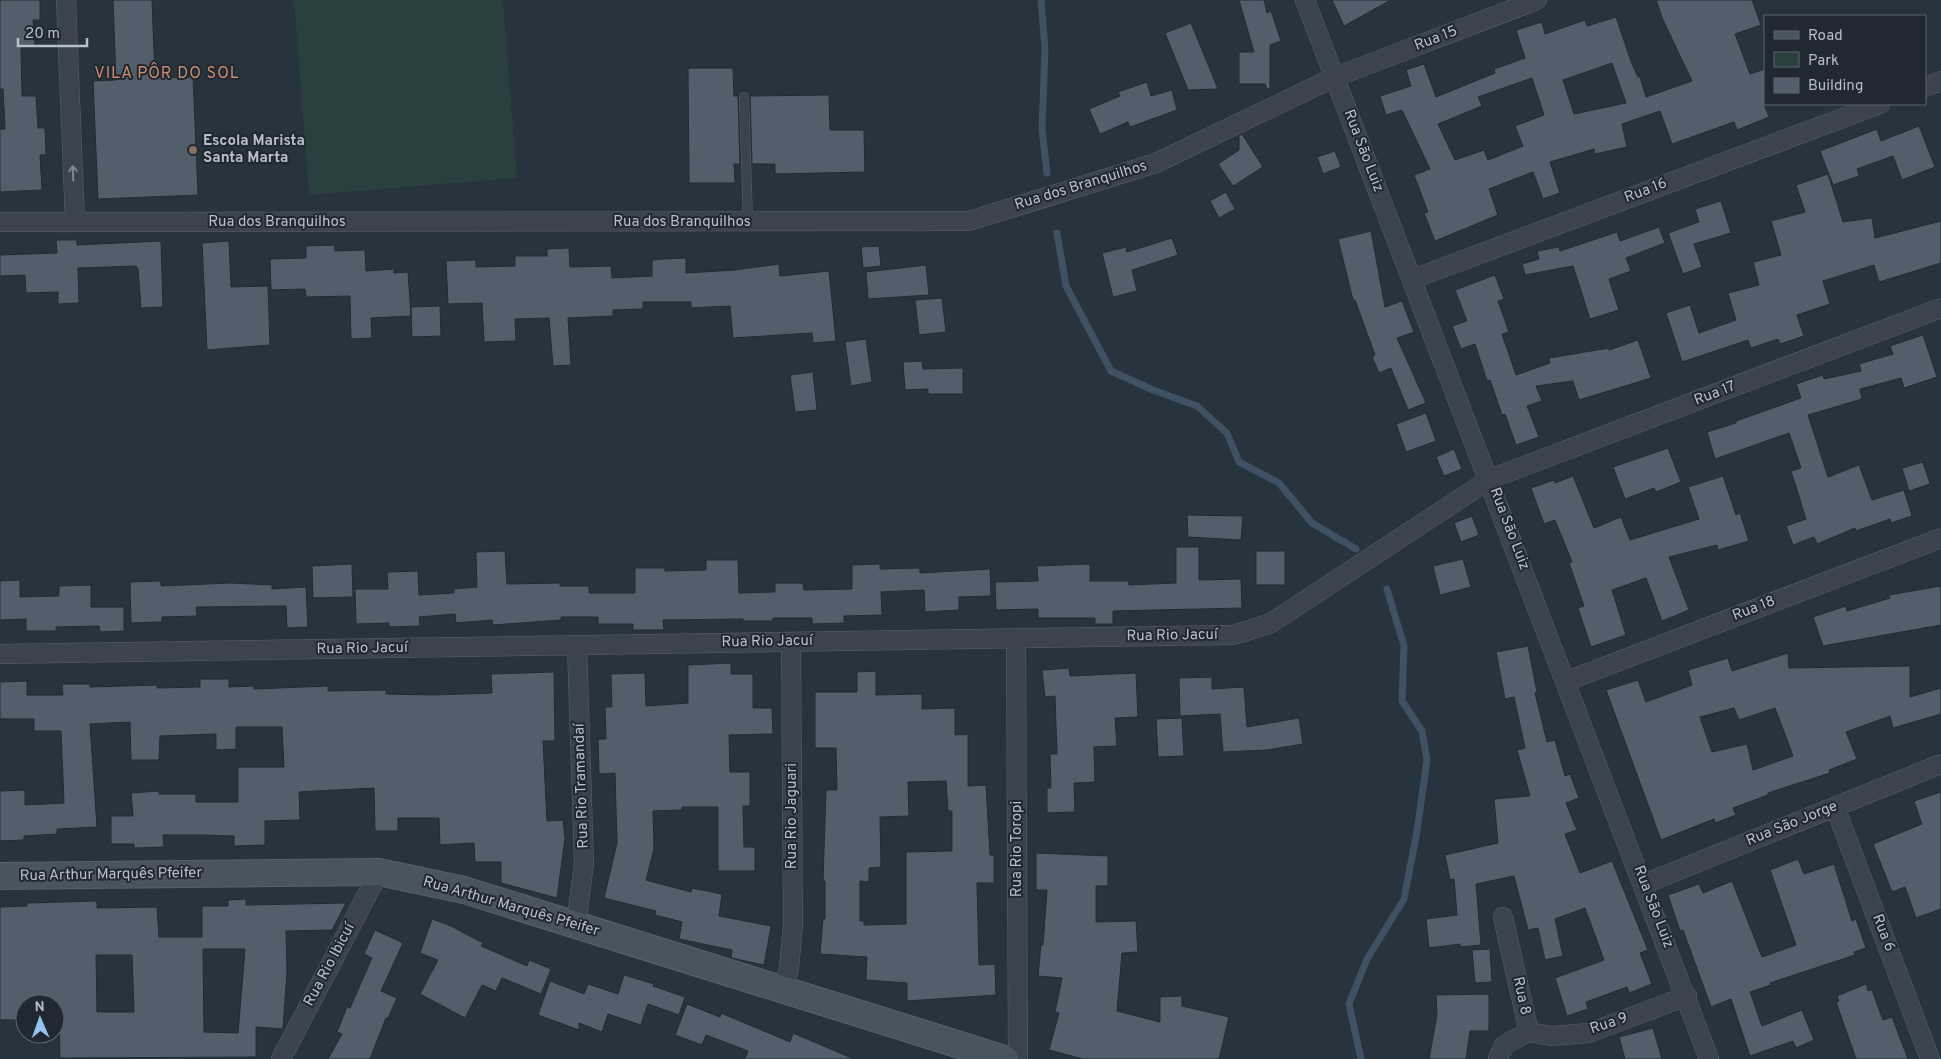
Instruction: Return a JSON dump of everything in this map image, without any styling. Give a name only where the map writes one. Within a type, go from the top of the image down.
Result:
[{"type":"street","points":[[66,0],[75,222]]},
{"type":"street","name":"Rua São Luiz","points":[[1305,0],[1490,479],[1687,996],[1709,1059]]},
{"type":"street","name":"Rua 15","points":[[1335,77],[1537,0]]},
{"type":"street","name":"Rua dos Branquilhos","points":[[0,222],[969,221],[1156,163],[1335,77]]},
{"type":"street","points":[[1926,87],[1941,81]]},
{"type":"street","name":"Rua 16","points":[[1413,279],[1877,105]]},
{"type":"street","name":"Rua 17","points":[[1490,479],[1941,308]]},
{"type":"street","name":"Rua Rio Jacuí","points":[[0,654],[1234,635],[1271,623],[1490,479]]},
{"type":"street","name":"Rua 18","points":[[1566,681],[1941,538]]},
{"type":"street","name":"Rua Rio Toropi","points":[[1016,638],[1018,1059]]},
{"type":"street","name":"Rua Rio Jaguari","points":[[783,990],[789,968],[793,924],[791,642]]},
{"type":"street","name":"Rua Rio Tramandaí","points":[[576,925],[584,863],[577,645]]},
{"type":"street","name":"Rua São Jorge","points":[[1644,884],[1941,764]]},
{"type":"street","name":"Rua 6","points":[[1835,807],[1930,1059]]},
{"type":"street","name":"Rua Arthur Marquês Pfeifer","points":[[0,876],[379,872],[464,890],[1005,1059]]},
{"type":"street","name":"Rua Rio Ibicuí","points":[[281,1059],[379,872]]},
{"type":"street","name":"Rua 8","points":[[1498,1059],[1504,1045],[1529,1032],[1504,917]]},
{"type":"street","name":"Rua 9","points":[[1529,1032],[1551,1036],[1588,1033],[1687,996]]},
{"type":"lane","points":[[744,97],[748,222]]},
{"type":"green space","points":[[294,0],[503,0],[517,178],[309,195]]},
{"type":"building","points":[[0,0],[40,0],[40,20],[33,20],[35,46],[21,47],[22,96],[36,96],[38,128],[45,128],[46,155],[40,155],[42,190],[0,192],[0,129],[5,129],[3,89],[0,89]]},
{"type":"building","points":[[113,0],[152,0],[155,78],[193,77],[198,195],[98,199],[93,81],[116,80]]},
{"type":"building","points":[[1239,0],[1264,0],[1267,13],[1271,11],[1281,41],[1270,45],[1270,88],[1267,89],[1265,84],[1239,84],[1239,52],[1254,52]]},
{"type":"building","points":[[1332,0],[1391,0],[1344,26]]},
{"type":"building","points":[[1656,0],[1752,0],[1761,25],[1735,34],[1750,74],[1764,69],[1764,105],[1769,117],[1737,130],[1734,122],[1672,144],[1660,111],[1622,124],[1627,147],[1595,154],[1594,149],[1550,162],[1560,193],[1543,199],[1533,172],[1489,189],[1498,215],[1435,241],[1424,213],[1428,212],[1414,175],[1430,169],[1402,110],[1386,115],[1380,96],[1411,86],[1406,70],[1424,64],[1436,97],[1495,73],[1494,69],[1525,58],[1516,30],[1542,22],[1545,34],[1585,20],[1587,26],[1616,17],[1632,64],[1638,77],[1640,77],[1646,97],[1692,81],[1663,20]],"holes":[[[1612,63],[1626,103],[1574,114],[1563,80]],[[1532,78],[1544,115],[1515,126],[1523,146],[1488,160],[1484,150],[1455,160],[1438,124],[1482,106],[1478,97]]]},
{"type":"building","points":[[1191,23],[1218,89],[1188,90],[1165,33]]},
{"type":"building","points":[[688,68],[733,68],[734,96],[738,96],[740,164],[734,164],[735,183],[689,183]]},
{"type":"building","points":[[1147,82],[1151,96],[1172,90],[1177,110],[1130,127],[1128,122],[1100,134],[1089,109],[1120,96],[1118,92]]},
{"type":"building","points":[[829,95],[830,130],[864,130],[865,172],[775,174],[775,164],[752,164],[750,96]]},
{"type":"building","points":[[1919,126],[1935,167],[1902,180],[1893,156],[1857,169],[1859,176],[1833,185],[1820,151],[1877,129],[1881,141]]},
{"type":"building","points":[[1242,134],[1263,167],[1233,186],[1218,164],[1239,150],[1239,136]]},
{"type":"building","points":[[1335,151],[1341,167],[1323,174],[1317,157]]},
{"type":"building","points":[[1828,174],[1843,222],[1872,218],[1875,238],[1941,221],[1941,263],[1879,282],[1874,265],[1823,281],[1830,304],[1797,315],[1804,336],[1780,344],[1778,339],[1751,348],[1748,340],[1682,362],[1666,313],[1690,305],[1699,333],[1736,320],[1728,293],[1759,285],[1753,262],[1781,255],[1771,221],[1805,212],[1796,185]]},
{"type":"building","points":[[1226,192],[1235,209],[1219,218],[1210,201]]},
{"type":"building","points":[[1721,201],[1731,233],[1694,244],[1702,267],[1683,274],[1668,233],[1699,222],[1695,209]]},
{"type":"building","points":[[1659,227],[1665,243],[1626,258],[1631,271],[1609,279],[1619,310],[1590,319],[1573,266],[1525,275],[1522,264],[1539,259],[1537,251],[1559,247],[1560,251],[1617,232],[1620,241]]},
{"type":"building","points":[[1371,231],[1385,307],[1402,301],[1414,332],[1397,338],[1426,403],[1408,410],[1391,368],[1379,373],[1372,357],[1375,355],[1355,300],[1353,300],[1338,239]]},
{"type":"building","points":[[1172,238],[1178,255],[1132,270],[1137,291],[1113,297],[1102,253],[1126,247],[1127,252]]},
{"type":"building","points":[[56,240],[77,240],[77,245],[161,241],[163,307],[141,308],[138,269],[136,266],[78,268],[79,303],[58,304],[58,292],[26,293],[25,275],[0,276],[0,255],[57,253]]},
{"type":"building","points":[[229,241],[231,287],[268,286],[270,345],[207,350],[202,243]]},
{"type":"building","points":[[335,245],[335,251],[365,250],[366,271],[394,269],[394,273],[408,272],[411,316],[371,318],[372,338],[351,339],[350,296],[306,297],[305,289],[271,290],[270,259],[306,258],[306,246]]},
{"type":"building","points":[[879,246],[881,266],[863,268],[861,247]]},
{"type":"building","points":[[569,248],[570,267],[611,266],[612,278],[652,276],[652,260],[686,258],[686,273],[735,270],[779,264],[780,276],[829,271],[836,341],[813,343],[812,333],[733,338],[730,306],[691,308],[691,302],[643,302],[643,309],[613,310],[613,316],[568,318],[571,365],[553,366],[549,318],[515,319],[516,341],[484,342],[482,303],[448,304],[446,261],[476,260],[476,267],[515,266],[515,256],[547,256],[547,249]]},
{"type":"building","points":[[926,265],[929,295],[868,299],[866,272]]},
{"type":"building","points":[[1495,275],[1504,299],[1498,301],[1509,332],[1502,334],[1516,375],[1550,363],[1549,358],[1609,348],[1609,350],[1638,340],[1651,378],[1579,400],[1573,381],[1536,386],[1542,401],[1527,406],[1539,437],[1516,445],[1505,414],[1502,415],[1490,380],[1487,381],[1475,344],[1461,349],[1452,326],[1467,321],[1455,290]]},
{"type":"building","points":[[942,298],[946,332],[919,335],[915,300]]},
{"type":"building","points":[[440,306],[441,336],[412,337],[411,307]]},
{"type":"building","points":[[1923,335],[1937,377],[1904,388],[1901,378],[1860,389],[1862,399],[1808,415],[1828,477],[1859,465],[1872,500],[1904,490],[1912,516],[1891,523],[1890,519],[1856,531],[1855,528],[1817,544],[1814,537],[1793,545],[1786,526],[1806,519],[1791,471],[1801,468],[1789,433],[1715,459],[1707,432],[1801,398],[1796,384],[1823,375],[1824,379],[1861,371],[1859,364],[1893,354],[1890,346]]},
{"type":"building","points":[[866,339],[872,382],[851,386],[845,342]]},
{"type":"building","points":[[922,361],[923,369],[963,368],[963,394],[928,394],[928,389],[905,390],[903,362]]},
{"type":"building","points":[[813,372],[817,410],[795,412],[790,375]]},
{"type":"building","points":[[1426,413],[1436,441],[1406,452],[1396,424]]},
{"type":"building","points":[[1668,448],[1681,482],[1656,492],[1654,488],[1625,499],[1613,467]]},
{"type":"building","points":[[1454,449],[1462,469],[1444,476],[1436,457]]},
{"type":"building","points":[[1923,462],[1930,484],[1909,491],[1902,468]]},
{"type":"building","points":[[1573,476],[1594,528],[1621,517],[1630,540],[1699,519],[1688,487],[1723,476],[1736,515],[1740,513],[1749,541],[1718,550],[1717,545],[1669,557],[1689,610],[1662,621],[1646,578],[1612,590],[1626,635],[1591,647],[1578,608],[1584,606],[1569,563],[1572,562],[1555,520],[1544,524],[1531,488],[1554,480],[1555,483]]},
{"type":"building","points":[[1187,515],[1243,516],[1241,540],[1188,537]]},
{"type":"building","points":[[1472,516],[1479,535],[1461,542],[1454,523]]},
{"type":"building","points":[[1176,547],[1199,547],[1199,580],[1241,579],[1242,608],[1113,611],[1113,624],[1095,624],[1095,618],[1038,618],[1038,609],[996,610],[995,582],[1038,581],[1037,566],[1090,564],[1090,581],[1129,581],[1129,585],[1176,583]]},
{"type":"building","points":[[505,551],[507,584],[560,583],[560,586],[589,586],[589,593],[635,593],[635,568],[665,568],[665,571],[706,570],[706,560],[738,560],[739,593],[775,592],[775,583],[803,583],[804,590],[852,589],[852,565],[880,564],[880,569],[920,568],[920,573],[990,569],[991,596],[959,597],[959,610],[925,612],[924,590],[881,592],[882,615],[844,616],[844,623],[812,624],[812,618],[773,618],[773,621],[743,621],[743,619],[663,620],[664,630],[633,630],[633,624],[598,624],[598,617],[561,617],[561,620],[493,625],[492,620],[456,623],[455,614],[419,617],[420,626],[389,627],[389,623],[356,624],[355,589],[388,589],[387,572],[418,571],[419,595],[454,593],[454,589],[477,587],[476,552]]},
{"type":"building","points":[[1256,551],[1285,551],[1285,585],[1256,585]]},
{"type":"building","points":[[1463,559],[1471,587],[1440,595],[1433,566]]},
{"type":"building","points":[[352,564],[353,597],[313,598],[312,566]]},
{"type":"building","points":[[20,580],[20,597],[59,596],[59,586],[91,585],[91,607],[124,607],[124,631],[100,632],[99,626],[56,627],[56,631],[26,631],[26,619],[0,620],[0,581]]},
{"type":"building","points":[[161,581],[161,586],[231,583],[272,585],[272,589],[306,587],[308,627],[287,628],[286,606],[196,607],[197,616],[162,617],[162,622],[131,623],[130,582]]},
{"type":"building","points":[[1941,586],[1941,625],[1823,646],[1813,617],[1846,606],[1847,611],[1890,598],[1889,595]]},
{"type":"building","points":[[1528,646],[1537,692],[1535,693],[1547,742],[1555,740],[1565,776],[1570,774],[1579,798],[1566,803],[1577,830],[1565,834],[1580,873],[1612,861],[1648,950],[1640,953],[1652,984],[1629,993],[1627,987],[1586,1002],[1588,1009],[1567,1016],[1555,978],[1604,960],[1585,908],[1555,919],[1563,956],[1545,960],[1538,928],[1528,930],[1514,876],[1476,884],[1481,945],[1460,947],[1460,944],[1429,948],[1426,919],[1457,915],[1454,879],[1450,880],[1445,855],[1498,843],[1494,799],[1530,796],[1517,750],[1525,748],[1514,697],[1505,699],[1496,652]]},
{"type":"building","points":[[1788,653],[1789,668],[1910,666],[1910,697],[1941,688],[1941,714],[1893,728],[1890,716],[1846,732],[1857,759],[1829,770],[1830,773],[1768,793],[1768,795],[1733,808],[1736,815],[1715,823],[1714,819],[1661,840],[1606,690],[1638,680],[1646,702],[1692,685],[1688,670],[1728,658],[1732,671]],"holes":[[[1734,708],[1739,720],[1775,708],[1793,756],[1753,770],[1747,744],[1712,752],[1700,717]]]},
{"type":"building","points":[[731,663],[731,674],[753,674],[753,708],[772,708],[773,734],[729,735],[730,772],[750,772],[750,806],[743,806],[744,847],[755,847],[755,871],[718,871],[718,807],[682,807],[682,810],[653,811],[654,849],[646,880],[691,892],[692,888],[722,894],[719,916],[771,926],[764,965],[731,958],[732,950],[679,939],[682,922],[655,915],[656,911],[604,898],[617,843],[615,773],[599,774],[598,739],[606,739],[605,707],[612,707],[611,674],[645,673],[646,706],[688,703],[688,665]]},
{"type":"building","points":[[1069,668],[1070,676],[1136,673],[1138,717],[1115,718],[1117,746],[1094,747],[1095,782],[1074,783],[1075,812],[1047,813],[1047,788],[1051,788],[1050,754],[1057,754],[1055,696],[1045,697],[1042,670]]},
{"type":"building","points":[[876,671],[876,695],[922,694],[922,709],[955,708],[955,735],[968,734],[968,786],[986,785],[990,855],[994,855],[994,883],[977,883],[979,965],[995,964],[996,995],[907,1001],[907,983],[866,980],[867,957],[820,954],[823,919],[825,919],[825,881],[823,881],[826,790],[837,790],[836,748],[815,748],[815,692],[857,692],[857,672]],"holes":[[[946,781],[948,811],[952,811],[952,851],[906,852],[906,924],[864,925],[864,921],[860,921],[860,881],[869,882],[869,868],[881,867],[880,817],[909,816],[908,782]]]},
{"type":"building","points":[[554,672],[555,741],[543,741],[547,821],[563,820],[565,838],[557,898],[501,883],[501,862],[475,862],[474,843],[440,845],[439,818],[398,818],[398,831],[375,831],[374,788],[299,792],[300,820],[265,821],[265,845],[234,846],[234,836],[201,835],[163,835],[164,847],[134,848],[134,844],[111,844],[111,816],[133,816],[131,793],[159,791],[159,794],[196,794],[196,802],[238,802],[238,767],[284,767],[282,727],[236,727],[236,749],[216,750],[216,734],[160,736],[159,760],[131,760],[130,722],[90,724],[97,827],[57,829],[57,834],[24,836],[24,840],[0,841],[0,791],[25,790],[25,805],[64,803],[61,731],[34,731],[34,719],[0,719],[0,682],[27,681],[27,695],[63,695],[62,684],[90,684],[90,687],[157,685],[157,688],[200,687],[200,679],[229,679],[229,687],[254,686],[254,689],[328,686],[328,691],[386,690],[386,694],[433,695],[492,693],[491,674]]},
{"type":"building","points":[[1212,677],[1212,689],[1244,687],[1247,727],[1299,718],[1303,744],[1267,750],[1223,752],[1220,714],[1180,716],[1179,678]]},
{"type":"building","points":[[1182,718],[1184,756],[1158,757],[1156,719]]},
{"type":"building","points":[[1941,792],[1941,909],[1916,918],[1905,887],[1892,892],[1873,844],[1922,824],[1914,801]]},
{"type":"building","points":[[1036,853],[1108,856],[1108,886],[1096,886],[1096,922],[1136,921],[1138,952],[1122,953],[1117,1011],[1160,1022],[1160,997],[1182,996],[1182,1006],[1229,1017],[1219,1059],[1083,1059],[1049,1050],[1059,1013],[1055,1012],[1062,978],[1038,976],[1041,945],[1043,945],[1047,890],[1036,890]]},
{"type":"building","points":[[1798,859],[1804,874],[1834,864],[1852,921],[1856,919],[1866,948],[1854,952],[1855,955],[1770,983],[1771,985],[1750,992],[1762,1026],[1802,1010],[1814,1040],[1796,1048],[1793,1041],[1750,1056],[1731,999],[1711,1007],[1683,930],[1680,931],[1668,895],[1699,884],[1703,893],[1732,881],[1762,957],[1796,945],[1770,870]]},
{"type":"building","points":[[246,899],[246,905],[346,903],[332,930],[286,931],[287,971],[283,1029],[256,1027],[256,1057],[60,1058],[60,1044],[65,1044],[65,994],[15,994],[15,1020],[0,1020],[0,907],[27,906],[27,903],[97,901],[97,908],[157,907],[159,937],[202,937],[202,906],[228,906],[228,900]],"holes":[[[203,949],[245,949],[238,1033],[204,1032]],[[96,955],[132,955],[134,1012],[97,1012]]]},
{"type":"building","points":[[432,919],[451,926],[483,943],[481,946],[527,966],[529,960],[551,969],[541,994],[502,978],[496,991],[482,985],[465,1018],[420,994],[438,960],[420,953]]},
{"type":"building","points":[[375,930],[403,943],[381,991],[397,998],[388,1018],[386,1018],[370,1059],[328,1059],[342,1034],[337,1032],[347,1007],[350,1008],[372,958],[364,954]]},
{"type":"building","points":[[1490,949],[1492,982],[1475,983],[1472,950]]},
{"type":"building","points":[[624,975],[654,984],[653,986],[685,997],[679,1015],[648,1004],[641,1025],[608,1014],[602,1032],[579,1023],[579,1030],[538,1015],[550,981],[584,994],[588,984],[618,994]]},
{"type":"building","points":[[1866,984],[1868,991],[1872,990],[1883,1020],[1892,1017],[1908,1059],[1856,1059],[1836,1002],[1839,1001],[1837,996]]},
{"type":"building","points":[[1489,994],[1489,1031],[1470,1031],[1466,1059],[1429,1059],[1437,1015],[1436,995]]},
{"type":"building","points":[[687,1004],[720,1017],[721,1013],[790,1042],[793,1033],[854,1059],[745,1059],[748,1051],[706,1035],[702,1045],[675,1035]]},
{"type":"building","points":[[1653,1028],[1662,1059],[1625,1059],[1619,1037]]},
{"type":"waterway","points":[[1041,0],[1045,49],[1042,129],[1047,173]]},
{"type":"waterway","points":[[1057,233],[1066,286],[1111,371],[1153,390],[1197,406],[1227,433],[1239,462],[1279,483],[1312,523],[1356,549]]},
{"type":"waterway","points":[[1361,1059],[1349,1004],[1367,959],[1404,899],[1417,831],[1427,760],[1422,731],[1402,701],[1404,646],[1387,589]]},
{"type":"place","name":"Escola Marista Santa Marta","points":[[193,150]]},
{"type":"district","name":"VILA PÔR DO SOL","points":[[167,74]]}]
